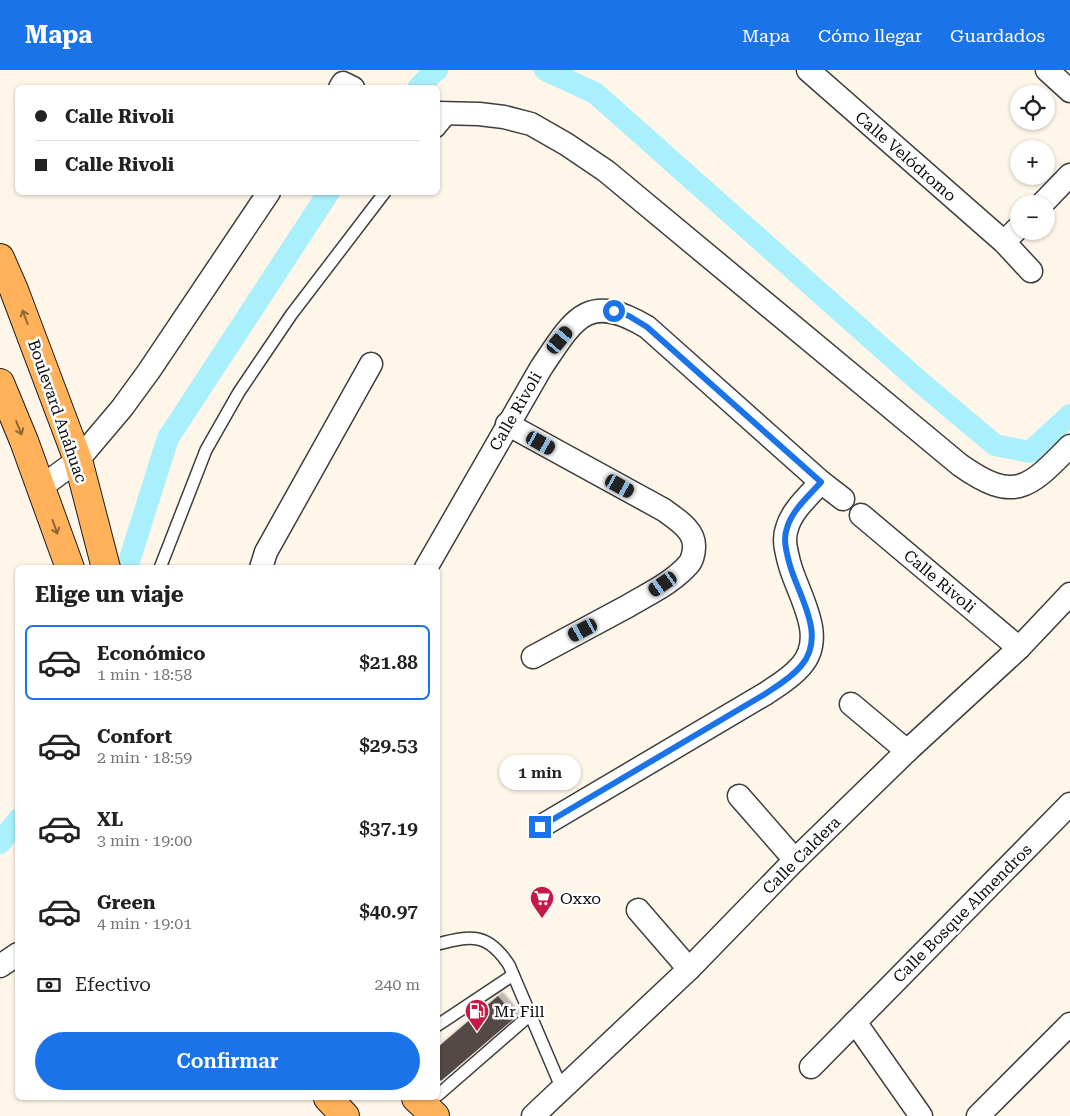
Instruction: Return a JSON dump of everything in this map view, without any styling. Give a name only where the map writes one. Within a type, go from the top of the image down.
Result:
[{"type":"main road","name":"Boulevard Anáhuac","points":[[0,258],[7,293],[78,460],[105,565]]},
{"type":"main road","points":[[0,383],[41,487],[69,565]]},
{"type":"main road","points":[[330,1100],[345,1116]]},
{"type":"street","name":"Calle Velódromo","points":[[808,70],[1010,232]]},
{"type":"street","points":[[1048,70],[1070,91]]},
{"type":"street","points":[[445,113],[504,117],[531,124],[566,144],[606,171],[960,465],[981,480],[1001,486],[1022,485],[1030,482],[1047,470],[1070,446]]},
{"type":"street","points":[[1051,195],[1070,175]]},
{"type":"street","points":[[41,487],[78,460],[122,408],[267,195]]},
{"type":"street","name":"Calle Velódromo","points":[[1015,240],[1031,271]]},
{"type":"street","name":"Calle Rivoli","points":[[428,565],[507,424],[541,368],[560,340],[574,324],[586,313],[598,310],[614,311],[629,316],[647,327],[821,482],[843,499]]},
{"type":"street","points":[[262,565],[271,544],[371,364]]},
{"type":"street","points":[[507,424],[664,510],[681,522],[690,533],[694,542],[694,550],[689,564],[674,577],[652,592],[533,657]]},
{"type":"street","points":[[540,827],[765,694],[790,677],[802,666],[809,655],[812,639],[804,603],[791,570],[784,539],[793,515],[821,482]]},
{"type":"street","name":"Calle Rivoli","points":[[861,515],[1018,648]]},
{"type":"street","name":"Calle Caldera","points":[[533,1116],[690,969],[795,860],[907,751],[1018,648],[1070,594]]},
{"type":"street","points":[[851,704],[907,751]]},
{"type":"street","points":[[739,796],[795,860]]},
{"type":"street","name":"Calle Bosque Almendros","points":[[811,1067],[1070,804]]},
{"type":"street","points":[[638,910],[690,969]]},
{"type":"street","points":[[0,966],[15,956]]},
{"type":"street","points":[[855,1022],[921,1116]]},
{"type":"street","points":[[978,1116],[1070,1024]]},
{"type":"lane","points":[[440,126],[445,113]]},
{"type":"lane","points":[[161,565],[206,450],[239,392],[291,315],[383,195]]},
{"type":"lane","points":[[440,944],[477,938],[490,943],[500,952],[513,975],[562,1089]]},
{"type":"lane","points":[[440,1024],[513,975]]},
{"type":"lane","points":[[440,1093],[530,1015]]},
{"type":"building","name":"Mr Fill","points":[[498,996],[516,1017],[441,1081],[440,1045]]},
{"type":"waterway","points":[[421,85],[437,70]]},
{"type":"waterway","points":[[545,70],[595,93],[920,382],[995,445],[1030,452],[1070,415]]},
{"type":"waterway","points":[[128,565],[168,438],[327,195]]},
{"type":"waterway","points":[[0,843],[15,824]]},
{"type":"place","name":"Oxxo","points":[[542,919]]},
{"type":"place","name":"Mr Fill","points":[[477,1032]]},
{"type":"route","points":[[540,827],[727,718],[790,677],[802,666],[809,655],[812,639],[810,622],[791,570],[784,539],[793,515],[821,482],[647,327],[629,316],[614,311]]}]
